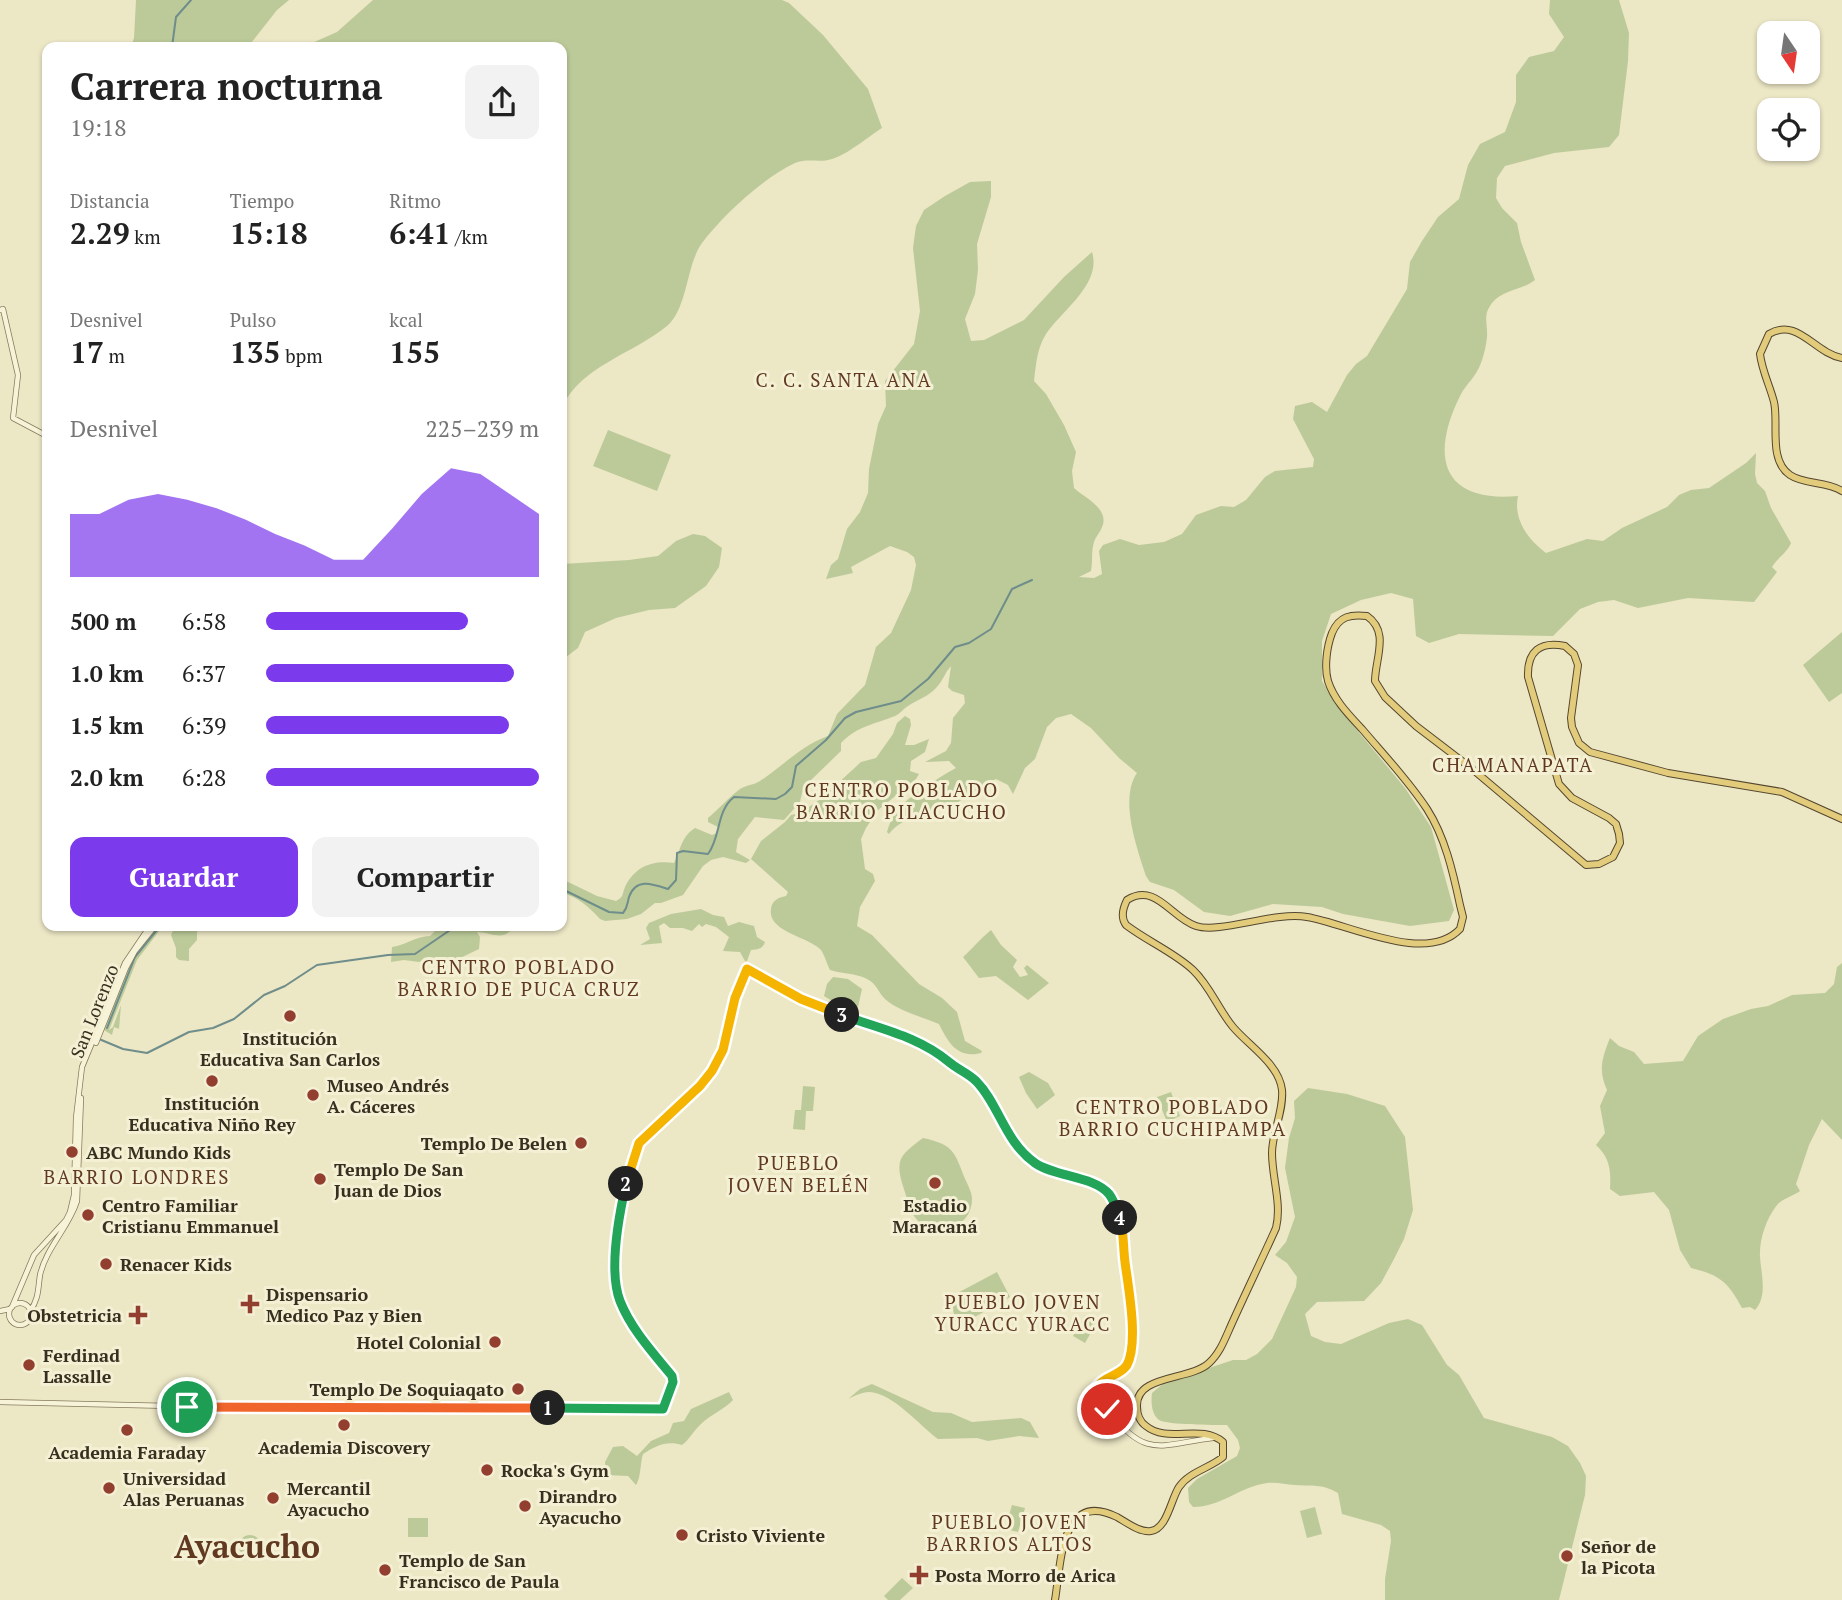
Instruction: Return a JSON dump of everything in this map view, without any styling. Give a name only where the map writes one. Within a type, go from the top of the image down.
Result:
[{"type":"highway","points":[[1842,358],[1824,352],[1797,332],[1785,329],[1769,334],[1760,354],[1774,404],[1777,447],[1783,468],[1792,477],[1829,485],[1842,491]]},
{"type":"highway","points":[[1055,1600],[1066,1533],[1071,1522],[1094,1510],[1104,1511],[1142,1530],[1155,1530],[1163,1522],[1180,1485],[1223,1457],[1223,1442],[1217,1437],[1199,1433],[1169,1433],[1146,1426],[1139,1416],[1137,1401],[1142,1390],[1151,1383],[1199,1371],[1218,1353],[1276,1228],[1278,1210],[1272,1143],[1282,1093],[1280,1081],[1270,1066],[1233,1027],[1192,968],[1123,922],[1122,911],[1128,900],[1144,894],[1153,895],[1184,920],[1198,927],[1217,927],[1265,918],[1305,916],[1404,942],[1425,944],[1447,939],[1460,929],[1463,917],[1441,834],[1426,808],[1345,710],[1329,683],[1327,675],[1330,640],[1334,629],[1343,618],[1349,615],[1367,616],[1376,625],[1381,642],[1375,681],[1385,697],[1416,726],[1586,864],[1599,864],[1613,857],[1620,843],[1619,834],[1616,824],[1572,798],[1556,778],[1528,677],[1529,663],[1534,651],[1548,645],[1565,646],[1577,660],[1572,727],[1579,743],[1590,752],[1668,773],[1782,792],[1842,819]]},
{"type":"street","points":[[2,310],[18,375],[13,418],[42,433]]},
{"type":"street","name":"San Lorenzo","points":[[56,1235],[66,1220],[74,1199],[76,1118],[82,1067],[125,962],[147,931]]},
{"type":"street","name":"San Lorenzo","points":[[56,1235],[72,1215],[77,1201],[81,1090],[85,1068],[126,968],[151,931]]},
{"type":"street","points":[[0,1402],[296,1409],[663,1409],[673,1382],[672,1376],[644,1343],[620,1302],[616,1278],[618,1221],[632,1160],[639,1143],[700,1086],[712,1071],[723,1050],[735,998],[747,969],[806,1001],[891,1030],[941,1054],[949,1063],[976,1081],[1010,1137],[1036,1163],[1100,1186],[1110,1195],[1123,1229],[1124,1261],[1130,1298],[1131,1345],[1126,1366],[1099,1383],[1098,1396],[1127,1433],[1143,1444],[1155,1446],[1217,1437]]},
{"type":"street","points":[[56,1235],[40,1273],[37,1299],[29,1319],[21,1325],[12,1322],[9,1316],[11,1308],[34,1255],[56,1235]]},
{"type":"street","points":[[0,1313],[22,1304],[30,1311]]},
{"type":"street","points":[[0,1313],[9,1316]]},
{"type":"green space","points":[[136,0],[289,0],[277,10],[252,42],[133,42]]},
{"type":"green space","points":[[373,0],[782,0],[789,3],[823,35],[868,89],[882,128],[838,157],[795,163],[744,198],[702,243],[679,309],[667,326],[595,371],[582,381],[567,399],[567,42],[314,42],[337,32]]},
{"type":"green space","points":[[1550,0],[1619,0],[1629,33],[1619,135],[1609,147],[1554,153],[1505,166],[1497,178],[1496,198],[1517,223],[1535,280],[1500,296],[1488,310],[1487,337],[1482,360],[1451,416],[1445,455],[1449,471],[1458,483],[1472,492],[1492,496],[1518,496],[1518,513],[1523,528],[1533,542],[1546,553],[1587,539],[1603,541],[1622,528],[1667,507],[1679,495],[1691,490],[1709,488],[1756,453],[1757,483],[1765,491],[1771,508],[1791,543],[1772,567],[1777,572],[1754,602],[1688,598],[1638,608],[1614,600],[1598,602],[1580,609],[1553,636],[1459,634],[1429,643],[1416,636],[1413,599],[1391,593],[1361,600],[1331,614],[1322,641],[1322,681],[1338,707],[1405,788],[1431,827],[1454,910],[1449,921],[1410,926],[1343,914],[1322,907],[1273,904],[1230,916],[1204,912],[1174,890],[1150,882],[1131,824],[1130,796],[1137,773],[1091,728],[1071,714],[1056,718],[1047,727],[1035,759],[1025,768],[1013,794],[1008,785],[996,779],[958,802],[903,822],[889,834],[887,832],[891,821],[901,806],[956,768],[949,761],[925,762],[946,751],[951,743],[953,718],[965,703],[964,695],[948,687],[951,666],[930,693],[897,715],[860,729],[841,743],[841,751],[810,781],[800,802],[784,820],[755,817],[738,839],[736,852],[750,860],[746,863],[723,857],[711,860],[703,866],[683,895],[655,903],[641,914],[627,919],[600,919],[578,900],[567,895],[567,881],[597,896],[616,901],[622,897],[629,880],[639,869],[652,864],[674,863],[684,839],[695,828],[712,835],[717,833],[718,827],[708,822],[708,818],[736,792],[760,781],[801,750],[828,736],[837,714],[865,685],[876,647],[891,633],[911,590],[916,565],[914,557],[890,546],[851,567],[853,573],[826,579],[831,565],[838,559],[847,529],[860,512],[868,493],[869,469],[878,424],[886,406],[885,381],[914,344],[920,311],[913,248],[916,226],[924,210],[970,182],[991,181],[991,197],[977,244],[975,294],[965,319],[971,341],[984,340],[1024,320],[1064,277],[1092,252],[1094,264],[1086,286],[1043,339],[1034,381],[1046,394],[1076,452],[1072,471],[1074,488],[1095,504],[1103,515],[1104,521],[1093,546],[1091,571],[1079,577],[1094,578],[1102,574],[1099,551],[1103,545],[1120,539],[1139,545],[1164,542],[1182,534],[1196,515],[1221,506],[1234,507],[1246,500],[1265,477],[1275,471],[1313,467],[1314,459],[1293,419],[1295,406],[1312,402],[1327,412],[1347,375],[1367,356],[1407,289],[1410,262],[1422,241],[1438,217],[1459,199],[1468,165],[1480,144],[1505,132],[1516,102],[1516,75],[1529,57],[1554,51],[1564,37],[1549,14]]},
{"type":"green space","points":[[608,430],[671,455],[657,491],[593,466]]},
{"type":"green space","points":[[693,534],[705,536],[722,548],[719,567],[706,586],[675,608],[649,610],[616,618],[585,632],[578,648],[567,656],[567,564],[658,556],[676,541]]},
{"type":"green space","points":[[1842,632],[1842,693],[1829,702],[1803,665]]},
{"type":"green space","points":[[905,716],[910,719],[911,725],[905,745],[914,745],[929,739],[925,752],[911,761],[910,771],[919,774],[916,779],[877,811],[861,839],[865,869],[873,874],[875,881],[860,907],[857,926],[872,935],[919,984],[942,998],[957,1012],[965,1041],[982,1051],[981,1053],[966,1054],[960,1051],[950,1043],[939,1024],[890,1003],[867,979],[830,970],[816,945],[782,929],[776,923],[772,917],[773,903],[788,892],[751,859],[761,841],[791,815],[800,813],[822,798],[861,762],[876,758],[893,734],[897,723]]},
{"type":"green space","points":[[701,909],[724,917],[728,926],[739,922],[754,926],[757,937],[765,942],[764,945],[760,949],[751,950],[745,961],[740,952],[723,951],[729,937],[716,927],[706,924],[702,927],[699,924],[692,931],[670,928],[664,923],[659,926],[662,943],[640,945],[650,939],[646,928],[649,923],[671,914]]},
{"type":"green space","points":[[991,930],[1001,945],[1017,960],[1013,967],[1020,977],[1028,975],[1024,968],[1027,965],[1049,983],[1028,1000],[996,976],[979,978],[963,957]]},
{"type":"green space","points":[[152,931],[159,931],[137,960],[109,1030],[113,1027],[121,1005],[119,1029],[114,1027],[112,1035],[104,1030],[132,956]]},
{"type":"green space","points":[[173,931],[197,931],[197,940],[189,949],[189,961],[176,957],[171,935]]},
{"type":"green space","points":[[435,931],[510,931],[502,935],[477,932],[480,937],[479,949],[454,961],[428,958],[419,962],[391,962],[392,947],[430,936]]},
{"type":"green space","points":[[1842,963],[1842,1140],[1822,1119],[1809,1145],[1796,1184],[1800,1191],[1777,1205],[1764,1230],[1760,1250],[1763,1292],[1759,1304],[1755,1310],[1750,1307],[1742,1308],[1722,1281],[1691,1268],[1680,1250],[1669,1210],[1654,1192],[1620,1196],[1610,1189],[1609,1165],[1596,1145],[1605,1133],[1600,1106],[1607,1090],[1602,1070],[1605,1052],[1610,1038],[1619,1046],[1634,1052],[1644,1064],[1683,1061],[1698,1036],[1723,1019],[1768,1006],[1792,995],[1825,993],[1834,984],[1837,967]]},
{"type":"green space","points":[[833,977],[848,979],[862,989],[858,1007],[832,1001],[824,996],[827,984]]},
{"type":"green space","points":[[1029,1072],[1048,1083],[1055,1095],[1037,1109],[1019,1077]]},
{"type":"green space","points":[[803,1086],[815,1087],[813,1111],[806,1111],[805,1130],[793,1129],[795,1110],[801,1110]]},
{"type":"green space","points":[[1308,1088],[1347,1094],[1385,1106],[1405,1137],[1413,1210],[1404,1239],[1381,1283],[1364,1301],[1317,1302],[1305,1314],[1311,1336],[1325,1342],[1341,1344],[1389,1323],[1408,1319],[1422,1325],[1447,1365],[1459,1375],[1484,1418],[1552,1437],[1568,1446],[1586,1476],[1585,1495],[1559,1600],[1385,1600],[1390,1531],[1381,1525],[1342,1514],[1338,1493],[1326,1488],[1266,1483],[1212,1504],[1193,1507],[1189,1502],[1188,1488],[1197,1479],[1237,1456],[1240,1448],[1238,1440],[1227,1425],[1181,1424],[1159,1420],[1153,1411],[1152,1393],[1164,1383],[1233,1360],[1246,1360],[1257,1354],[1272,1339],[1296,1287],[1297,1277],[1287,1263],[1275,1255],[1286,1242],[1295,1217],[1285,1168],[1295,1118],[1294,1101]]},
{"type":"green space","points":[[1171,1092],[1180,1116],[1167,1122],[1157,1097]]},
{"type":"green space","name":"Estadio Maracaná","points":[[923,1138],[945,1145],[954,1153],[971,1193],[970,1210],[958,1225],[940,1230],[930,1228],[921,1224],[912,1213],[899,1169],[905,1153]]},
{"type":"green space","points":[[997,1272],[1010,1297],[957,1327],[950,1297]]},
{"type":"green space","points":[[1085,1315],[1097,1322],[1085,1343],[1073,1336]]},
{"type":"green space","points":[[872,1384],[933,1412],[951,1413],[972,1422],[1021,1418],[1030,1422],[1039,1438],[1019,1436],[988,1441],[977,1438],[938,1439],[905,1411],[878,1394],[861,1393],[848,1399],[860,1389]]},
{"type":"green space","points":[[729,1392],[733,1400],[698,1427],[682,1445],[661,1445],[643,1454],[636,1485],[628,1476],[606,1475],[605,1462],[613,1447],[623,1446],[637,1456],[651,1441],[669,1433],[673,1423],[684,1421],[691,1409]]},
{"type":"green space","points":[[1012,1505],[1025,1508],[1018,1532],[1005,1529]]},
{"type":"green space","points":[[1315,1507],[1322,1534],[1307,1538],[1300,1511]]},
{"type":"green space","points":[[408,1518],[428,1518],[428,1537],[408,1537]]},
{"type":"green space","points":[[250,1535],[260,1542],[261,1546],[254,1556],[250,1557],[240,1550],[239,1546],[246,1536]]},
{"type":"green space","points":[[902,1578],[913,1588],[900,1600],[888,1600],[884,1596]]},
{"type":"waterway","points":[[173,42],[176,17],[191,0]]},
{"type":"waterway","points":[[567,891],[609,912],[623,913],[632,891],[640,884],[668,889],[676,880],[677,853],[683,851],[708,854],[724,809],[734,797],[776,799],[785,794],[792,787],[796,766],[826,740],[845,718],[856,712],[901,701],[928,679],[955,647],[969,643],[991,629],[1012,589],[1032,580]]},
{"type":"waterway","points":[[107,1028],[135,957],[156,931]]},
{"type":"waterway","points":[[99,1039],[123,1049],[147,1053],[189,1032],[213,1028],[234,1019],[264,995],[285,986],[317,965],[415,954],[449,931]]},
{"type":"place","name":"Institución Educativa San Carlos","points":[[290,1016]]},
{"type":"place","name":"Institución Educativa Niño Rey","points":[[212,1081]]},
{"type":"place","name":"Museo Andrés A. Cáceres","points":[[313,1095]]},
{"type":"place","name":"Templo De Belen","points":[[581,1143]]},
{"type":"place","name":"ABC Mundo Kids","points":[[72,1152]]},
{"type":"place","name":"Templo De San Juan de Dios","points":[[320,1179]]},
{"type":"place","name":"Estadio Maracaná","points":[[935,1183]]},
{"type":"place","name":"Centro Familiar Cristianu Emmanuel","points":[[88,1215]]},
{"type":"place","name":"Renacer Kids","points":[[106,1264]]},
{"type":"place","name":"Dispensario Medico Paz y Bien","points":[[250,1304]]},
{"type":"place","name":"Obstetricia","points":[[138,1315]]},
{"type":"place","name":"Hotel Colonial","points":[[495,1342]]},
{"type":"place","name":"Ferdinad Lassalle","points":[[29,1365]]},
{"type":"place","name":"Templo De Soquiaqato","points":[[518,1389]]},
{"type":"place","name":"Academia Discovery","points":[[344,1425]]},
{"type":"place","name":"Academia Faraday","points":[[127,1430]]},
{"type":"place","name":"Rocka's Gym","points":[[487,1470]]},
{"type":"place","name":"Universidad Alas Peruanas","points":[[109,1488]]},
{"type":"place","name":"Mercantil Ayacucho","points":[[273,1498]]},
{"type":"place","name":"Dirandro Ayacucho","points":[[525,1506]]},
{"type":"place","name":"Cristo Viviente","points":[[682,1535]]},
{"type":"place","name":"Señor de la Picota","points":[[1567,1556]]},
{"type":"place","name":"Templo de San Francisco de Paula","points":[[385,1570]]},
{"type":"place","name":"Posta Morro de Arica","points":[[919,1575]]},
{"type":"district","name":"C. C. SANTA ANA","points":[[844,379]]},
{"type":"district","name":"CHAMANAPATA","points":[[1513,764]]},
{"type":"district","name":"CENTRO POBLADO BARRIO PILACUCHO","points":[[902,800]]},
{"type":"district","name":"CENTRO POBLADO BARRIO DE PUCA CRUZ","points":[[519,977]]},
{"type":"district","name":"CENTRO POBLADO BARRIO CUCHIPAMPA","points":[[1173,1117]]},
{"type":"district","name":"PUEBLO JOVEN BELÉN","points":[[799,1173]]},
{"type":"district","name":"BARRIO LONDRES","points":[[137,1176]]},
{"type":"district","name":"PUEBLO JOVEN YURACC YURACC","points":[[1023,1312]]},
{"type":"district","name":"PUEBLO JOVEN BARRIOS ALTOS","points":[[1010,1532]]},
{"type":"district","name":"Ayacucho","points":[[247,1546]]},
{"type":"route","points":[[187,1407],[663,1409],[673,1382],[672,1376],[644,1343],[620,1302],[616,1278],[618,1221],[632,1160],[639,1143],[700,1086],[712,1071],[723,1050],[735,998],[747,969],[801,999],[891,1030],[941,1054],[949,1063],[976,1081],[1010,1137],[1024,1154],[1041,1167],[1100,1186],[1110,1195],[1123,1229],[1124,1261],[1130,1298],[1131,1345],[1129,1359],[1123,1370],[1103,1380],[1097,1387],[1098,1396],[1107,1409]]}]
